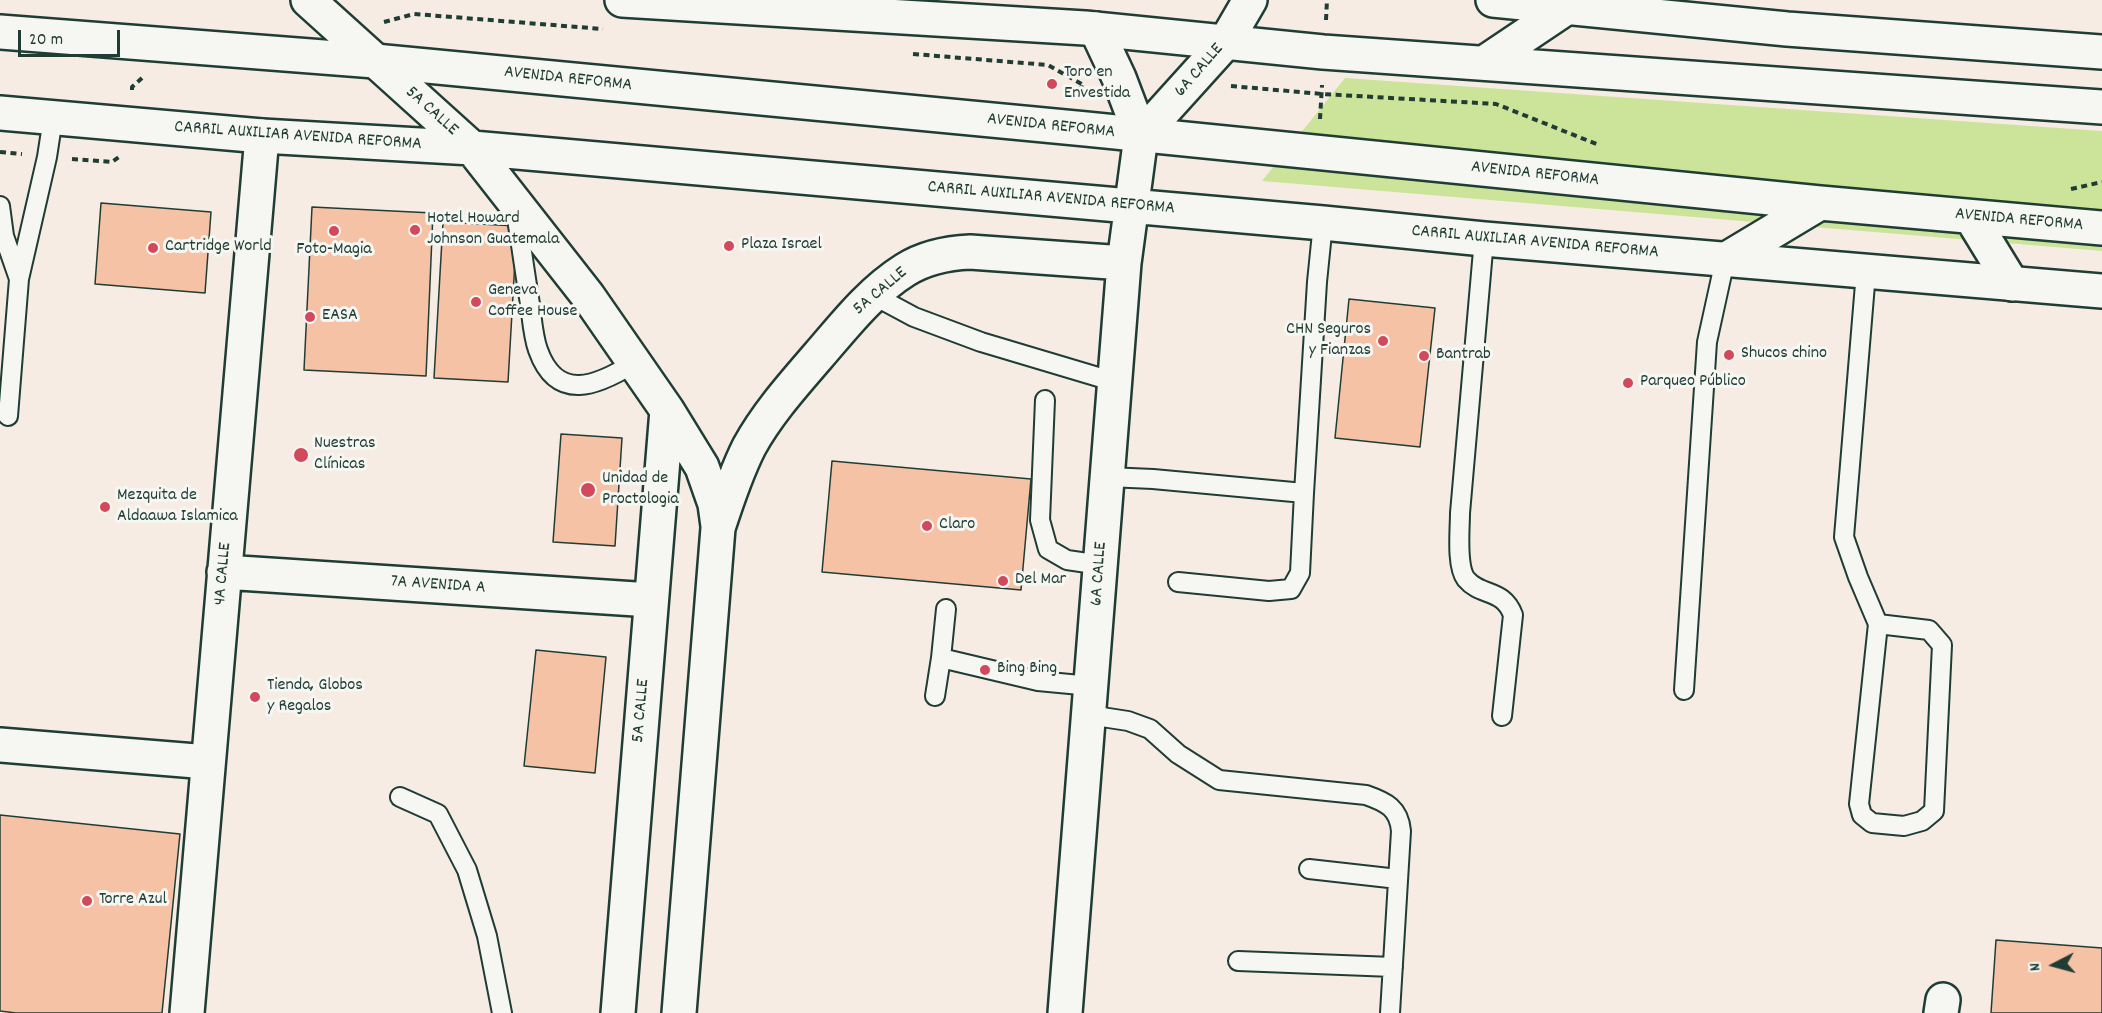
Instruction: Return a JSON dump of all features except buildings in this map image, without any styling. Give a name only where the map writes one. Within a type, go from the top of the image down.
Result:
[{"type":"main road","name":"5A CALLE","points":[[308,0],[472,148],[588,296],[667,410],[702,467],[715,504],[718,528],[679,1013]]},
{"type":"main road","points":[[622,0],[1096,29],[1323,52],[2102,107]]},
{"type":"main road","name":"6A CALLE","points":[[1141,136],[1225,43],[1250,0]]},
{"type":"main road","points":[[1493,0],[1566,8],[1644,8],[1788,29],[2102,52]]},
{"type":"main road","points":[[1484,63],[1566,8]]},
{"type":"main road","name":"6A CALLE","points":[[1065,1013],[1124,263],[1141,136],[1119,78],[1096,29]]},
{"type":"main road","name":"AVENIDA REFORMA","points":[[0,32],[375,61],[1086,129],[1820,204],[2102,228]]},
{"type":"main road","name":"CARRIL AUXILIAR AVENIDA REFORMA","points":[[0,113],[262,136],[472,148],[1484,239],[2102,291]]},
{"type":"main road","name":"4A CALLE","points":[[187,1013],[262,136]]},
{"type":"main road","points":[[1725,260],[1820,204]]},
{"type":"main road","points":[[1971,217],[2012,284]]},
{"type":"main road","name":"5A CALLE","points":[[718,528],[735,478],[759,429],[850,318],[873,295],[907,268],[950,253],[970,252],[1124,263]]},
{"type":"main road","name":"5A CALLE","points":[[618,1013],[667,410]]},
{"type":"main road","name":"7A AVENIDA A","points":[[224,572],[651,600]]},
{"type":"main road","points":[[0,745],[208,762]]},
{"type":"lane","points":[[8,416],[19,279],[47,157],[53,118]]},
{"type":"lane","points":[[514,202],[537,348],[549,373],[565,383],[585,386],[609,379],[634,363]]},
{"type":"lane","points":[[0,206],[4,236],[19,279]]},
{"type":"lane","points":[[1178,582],[1269,591],[1291,589],[1300,573],[1317,282],[1323,223]]},
{"type":"lane","points":[[1484,239],[1460,513],[1460,540],[1461,565],[1466,578],[1477,587],[1499,595],[1509,604],[1513,615],[1502,716]]},
{"type":"lane","points":[[1684,690],[1707,342],[1725,260]]},
{"type":"lane","points":[[1866,272],[1844,537],[1857,577],[1878,624],[1859,804],[1862,816],[1872,823],[1904,826],[1922,821],[1934,811],[1942,645],[1929,630],[1878,624]]},
{"type":"lane","points":[[873,295],[914,317],[981,342],[1115,382]]},
{"type":"lane","points":[[1045,400],[1040,520],[1048,549],[1067,560],[1101,565]]},
{"type":"lane","points":[[1108,477],[1304,493]]},
{"type":"lane","points":[[935,696],[946,609]]},
{"type":"lane","points":[[940,658],[1038,681],[1090,701],[1128,721],[1150,729],[1178,754],[1219,780],[1366,795],[1386,802],[1400,819],[1401,831],[1390,1013]]},
{"type":"lane","points":[[400,797],[438,814],[464,861],[487,936],[502,1013]]},
{"type":"lane","points":[[1309,869],[1398,879]]},
{"type":"lane","points":[[1238,961],[1392,967]]},
{"type":"path","points":[[0,152],[112,162],[126,152],[132,87],[144,77]]},
{"type":"path","points":[[1191,82],[1322,94],[1496,105],[1602,146]]},
{"type":"path","points":[[2070,189],[2102,182]]},
{"type":"green space","points":[[1345,78],[2102,131],[2102,251],[1262,181]]},
{"type":"place","name":"Toro en Envestida","points":[[1052,84]]},
{"type":"place","name":"Hotel Howard Johnson Guatemala","points":[[415,230]]},
{"type":"place","name":"Foto-Magia","points":[[334,231]]},
{"type":"place","name":"Plaza Israel","points":[[729,246]]},
{"type":"place","name":"Cartridge World","points":[[153,248]]},
{"type":"place","name":"Geneva Coffee House","points":[[476,302]]},
{"type":"place","name":"EASA","points":[[310,317]]},
{"type":"place","name":"CHN Seguros y Fianzas","points":[[1383,341]]},
{"type":"place","name":"Shucos chino","points":[[1729,355]]},
{"type":"place","name":"Bantrab","points":[[1424,356]]},
{"type":"place","name":"Parqueo Público","points":[[1628,383]]},
{"type":"place","name":"Nuestras Clínicas","points":[[301,455]]},
{"type":"place","name":"Unidad de Proctologia","points":[[588,490]]},
{"type":"place","name":"Mezquita de Aldaawa Islamica","points":[[105,507]]},
{"type":"place","name":"Claro","points":[[927,526]]},
{"type":"place","name":"Del Mar","points":[[1003,581]]},
{"type":"place","name":"Bing Bing","points":[[985,670]]},
{"type":"place","name":"Tienda, Globos y Regalos","points":[[255,697]]},
{"type":"place","name":"Torre Azul","points":[[87,901]]}]
